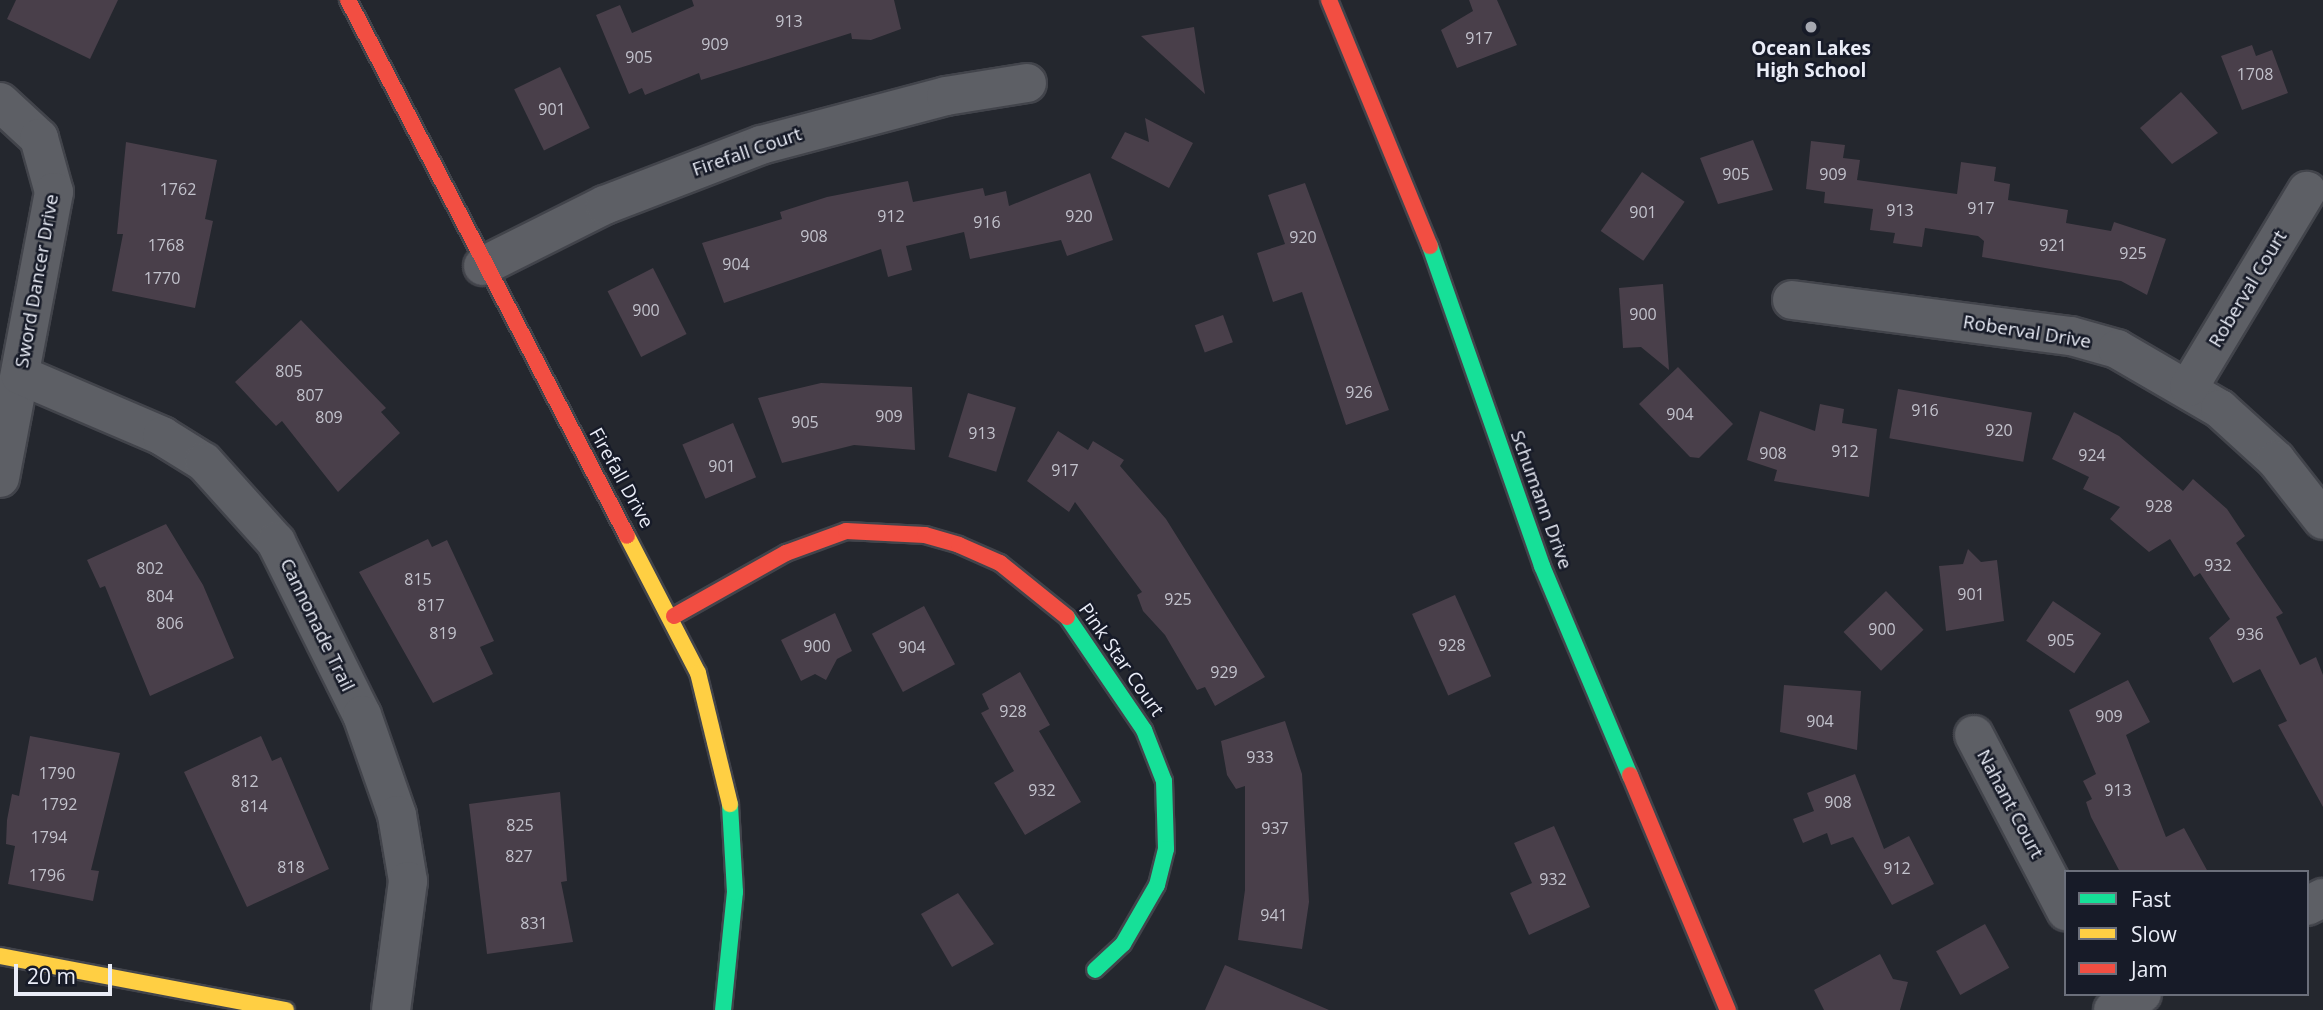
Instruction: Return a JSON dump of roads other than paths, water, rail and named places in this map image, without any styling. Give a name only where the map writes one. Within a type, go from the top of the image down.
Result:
[{"type":"street","name":"Firefall Drive","points":[[348,0],[483,265],[674,616],[698,673],[727,780],[734,892],[723,1010]]},
{"type":"street","name":"Schumann Drive","points":[[1329,0],[1418,211],[1542,566],[1728,1010]]},
{"type":"street","name":"Firefall Court","points":[[483,265],[604,205],[761,145],[946,96],[1027,83]]},
{"type":"street","name":"Sword Dancer Drive","points":[[0,102],[39,138],[54,192],[0,478]]},
{"type":"street","name":"Roberval Court","points":[[2189,387],[2307,191]]},
{"type":"street","name":"Roberval Drive","points":[[1792,300],[2071,335],[2117,349],[2189,387],[2276,460],[2323,520]]},
{"type":"street","name":"Cannonade Trail","points":[[20,375],[162,436],[204,462],[276,542],[362,715],[397,815],[408,881],[391,1010]]},
{"type":"street","name":"Pink Star Court","points":[[674,616],[786,553],[846,531],[925,535],[959,545],[1000,563],[1051,599],[1081,632],[1144,730],[1164,781],[1168,819],[1157,885],[1123,944],[1095,970]]},
{"type":"street","name":"Nahant Court","points":[[1974,735],[2064,907]]},
{"type":"street","points":[[0,956],[286,1010]]},
{"type":"place","name":"Ocean Lakes High School","points":[[1811,27]]}]
